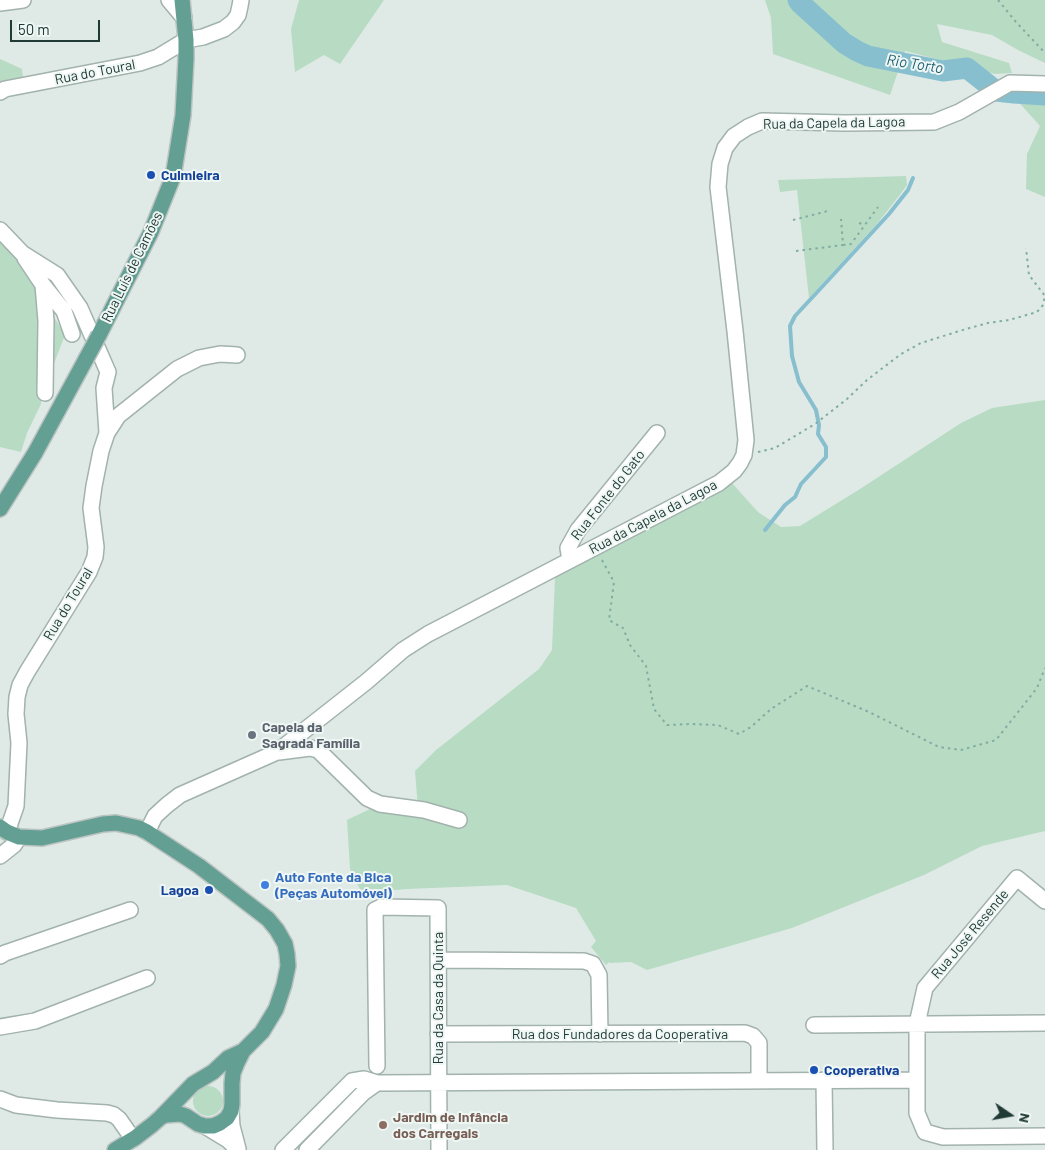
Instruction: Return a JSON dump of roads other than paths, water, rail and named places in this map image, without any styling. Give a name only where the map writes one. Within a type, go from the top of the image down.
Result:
[{"type":"main road","name":"Rua Luís de Camões","points":[[0,509],[35,453],[99,334],[151,232],[173,177],[183,116],[186,59],[182,0]]},
{"type":"main road","points":[[9,832],[42,838],[104,824],[127,825],[138,828],[199,866],[268,919],[277,930],[285,944],[287,954],[288,966],[284,985],[276,1009],[262,1032],[243,1051],[237,1063],[233,1073],[231,1112],[220,1123],[213,1126],[198,1124],[187,1113],[185,1097],[188,1090]]},
{"type":"main road","points":[[115,1150],[133,1139],[161,1117],[193,1084],[214,1072],[228,1058],[243,1051]]},
{"type":"main road","points":[[200,1080],[216,1079],[228,1088],[232,1096]]},
{"type":"main road","points":[[161,1117],[180,1114],[192,1119]]},
{"type":"street","points":[[0,3],[23,0]]},
{"type":"street","points":[[169,0],[184,18]]},
{"type":"street","name":"Rua do Toural","points":[[0,92],[5,89],[140,63],[158,56],[186,40],[224,30],[238,15],[241,0]]},
{"type":"street","name":"Rua da Capela da Lagoa","points":[[147,832],[155,816],[167,804],[180,795],[277,752],[366,682],[403,650],[428,634],[719,483],[734,471],[744,454],[746,440],[736,331],[718,187],[720,164],[725,148],[734,136],[762,121],[844,123],[934,122],[959,112],[1010,83],[1045,84]]},
{"type":"street","name":"Rua do Toural","points":[[0,230],[22,253],[43,285],[46,321],[45,393]]},
{"type":"street","name":"Rua do Toural","points":[[9,832],[16,806],[19,743],[16,714],[17,697],[20,685],[27,672],[89,572],[95,557],[96,547],[91,508],[101,451],[107,433],[104,388],[108,372],[80,308],[57,275],[22,253]]},
{"type":"street","points":[[43,285],[64,311],[72,334]]},
{"type":"street","points":[[107,433],[118,416],[177,370],[199,358],[220,354],[237,355]]},
{"type":"street","name":"Rua Fonte do Gato","points":[[570,560],[568,548],[578,530],[657,433]]},
{"type":"street","points":[[277,752],[310,748],[318,750],[368,798],[380,804],[424,810],[459,820]]},
{"type":"street","points":[[0,856],[14,845],[9,832]]},
{"type":"street","name":"Rua José Resende","points":[[917,1024],[925,988],[1017,878],[1045,901]]},
{"type":"street","name":"Rua da Casa da Quinta","points":[[376,1066],[375,910],[381,907],[438,908],[439,1150]]},
{"type":"street","points":[[0,956],[5,952],[130,910]]},
{"type":"street","points":[[438,960],[584,961],[593,964],[600,975],[600,1034]]},
{"type":"street","points":[[0,1027],[35,1021],[146,978]]},
{"type":"street","points":[[814,1025],[1045,1023]]},
{"type":"street","points":[[917,1024],[917,1113],[925,1132],[943,1137],[1045,1136]]},
{"type":"street","name":"Rua dos Fundadores da Cooperativa","points":[[438,1034],[744,1033],[753,1036],[759,1044],[759,1081]]},
{"type":"street","points":[[283,1150],[352,1082],[364,1079],[377,1084],[917,1080]]},
{"type":"street","points":[[824,1080],[825,1150]]},
{"type":"street","points":[[307,1150],[363,1093],[377,1084]]},
{"type":"street","points":[[337,1097],[348,1108]]},
{"type":"street","points":[[0,1100],[16,1105],[114,1114],[133,1139]]},
{"type":"street","points":[[231,1112],[233,1133],[238,1150]]},
{"type":"street","points":[[205,1126],[228,1140],[238,1150]]},
{"type":"waterway","name":"Rio Torto","points":[[798,0],[844,43],[868,56],[943,71],[967,68],[996,91],[1045,95]]},
{"type":"waterway","points":[[765,530],[785,505],[795,497],[801,484],[826,457],[826,447],[818,434],[819,425],[816,410],[799,382],[792,356],[790,326],[795,316],[889,214],[908,190],[913,178]]},
{"type":"place","name":"Culmieira","points":[[151,175]]},
{"type":"place","name":"Capela da Sagrada Família","points":[[252,735]]},
{"type":"place","name":"Auto Fonte da Bica (Peças Automóvel)","points":[[265,885]]},
{"type":"place","name":"Lagoa","points":[[209,890]]},
{"type":"place","name":"Cooperativa","points":[[814,1070]]},
{"type":"place","name":"Jardim de Infância dos Carregais","points":[[383,1125]]}]
